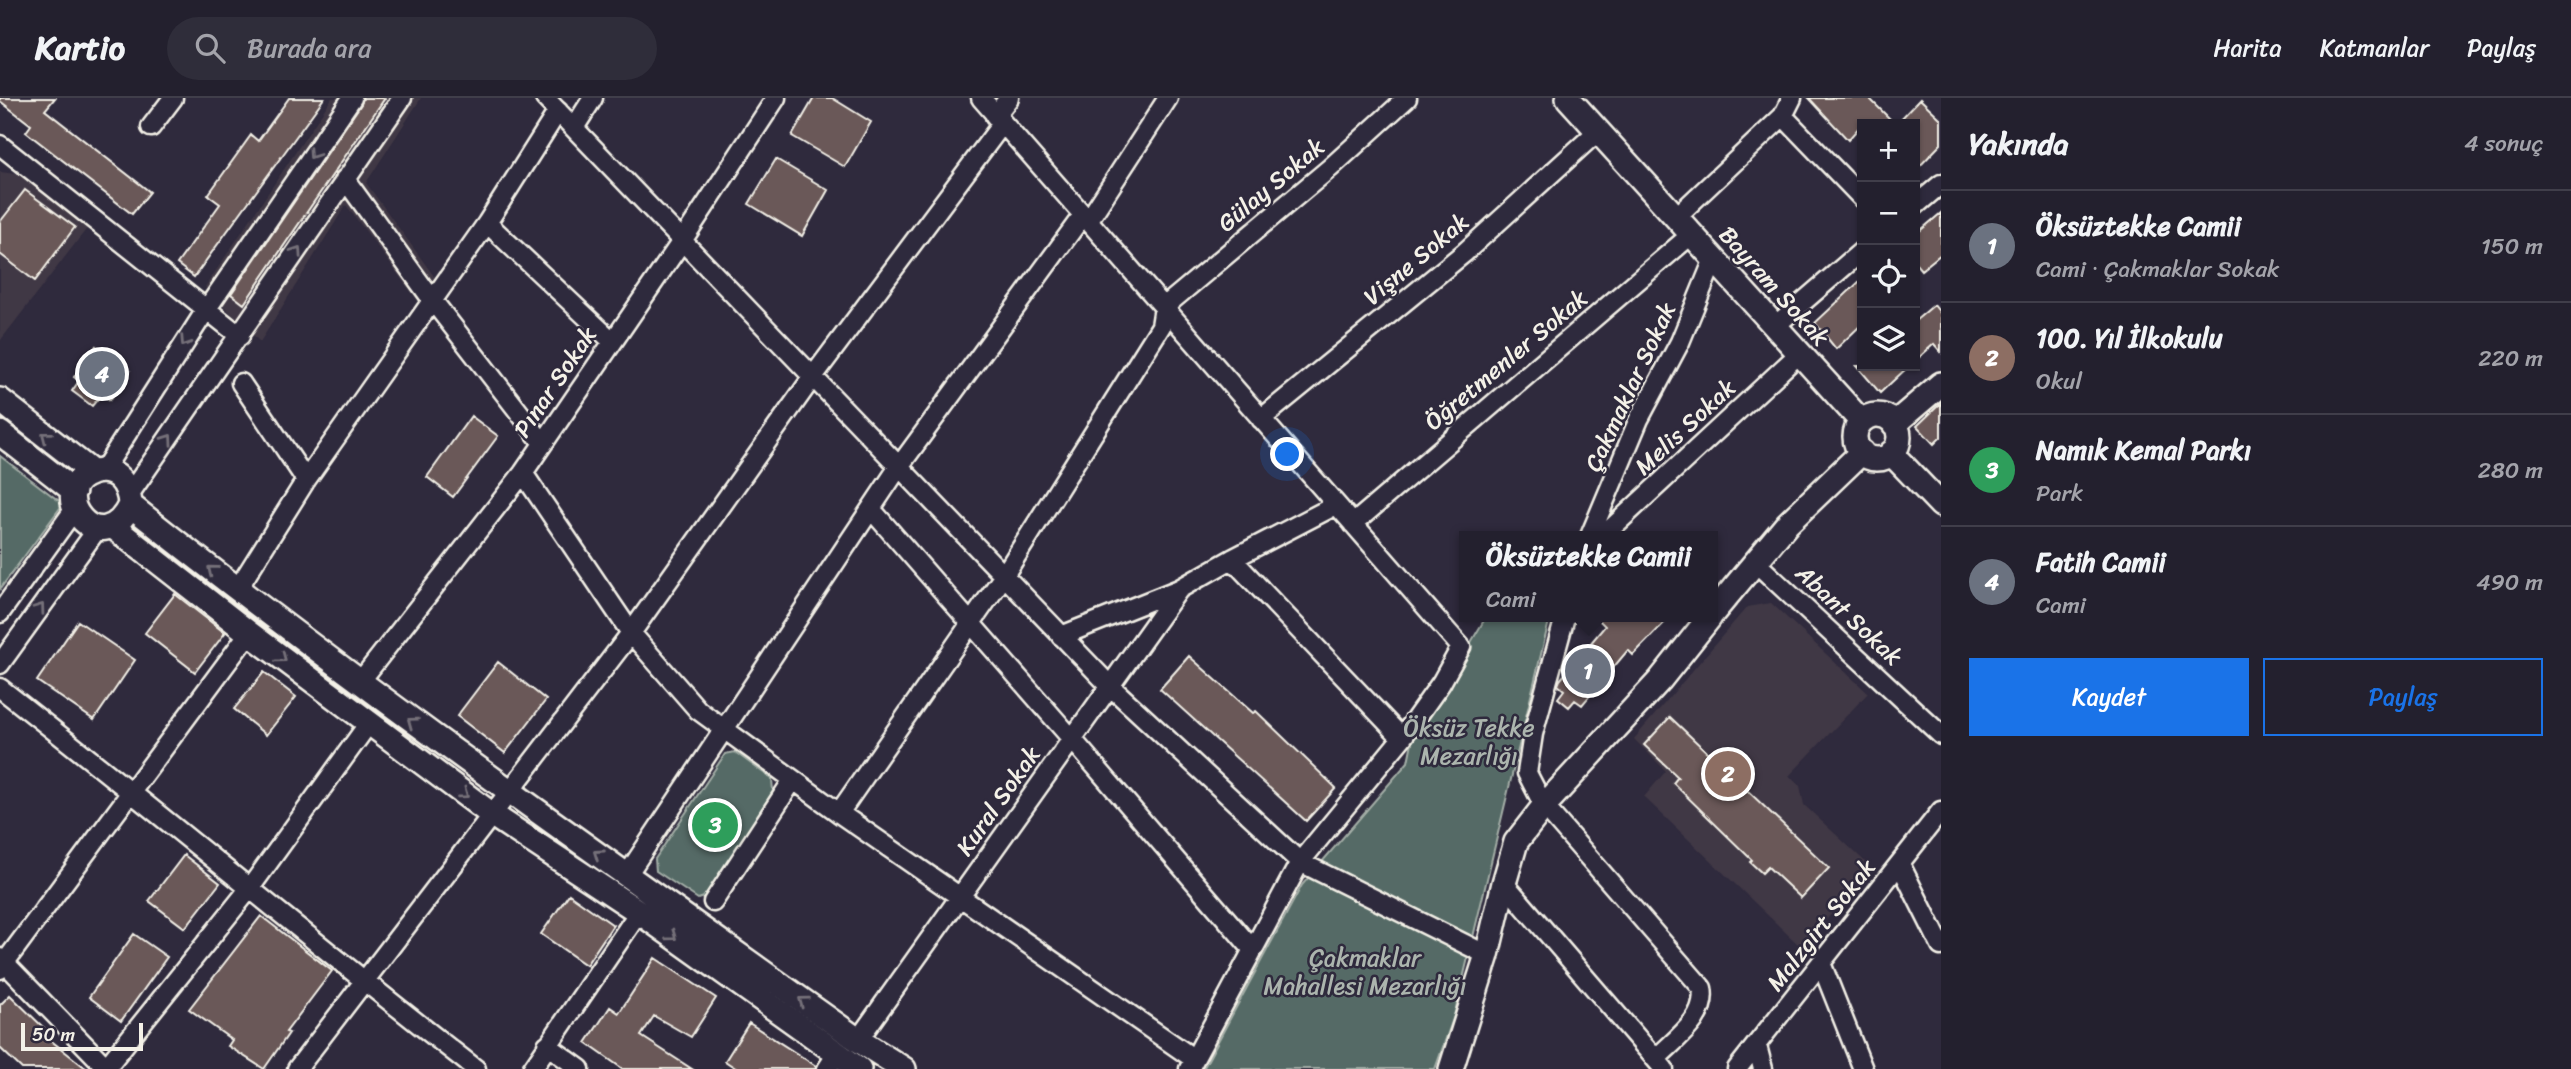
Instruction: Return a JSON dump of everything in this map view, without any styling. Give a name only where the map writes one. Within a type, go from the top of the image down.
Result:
[{"type":"main road","name":"Bayram Sokak","points":[[1568,98],[1861,421]]},
{"type":"main road","points":[[1894,424],[1941,384]]},
{"type":"main road","points":[[0,400],[97,472],[113,474],[121,479],[130,500],[237,590],[359,683],[858,1040],[904,1069]]},
{"type":"main road","points":[[1877,415],[1884,416],[1894,424],[1899,440],[1891,453],[1877,459],[1861,452],[1855,437],[1861,421],[1877,415]]},
{"type":"main road","points":[[0,433],[74,501],[84,523],[105,527],[491,814],[639,912],[832,1062],[859,1069]]},
{"type":"main road","points":[[1718,606],[1787,523],[1861,452]]},
{"type":"main road","points":[[1891,453],[1941,505]]},
{"type":"main road","points":[[74,501],[79,481],[97,472]]},
{"type":"main road","points":[[105,527],[120,521],[130,500]]},
{"type":"main road","points":[[1451,1069],[1487,955],[1516,842],[1544,806],[1660,680],[1706,622]]},
{"type":"street","points":[[151,127],[173,98]]},
{"type":"street","points":[[97,472],[352,98]]},
{"type":"street","points":[[130,500],[401,98]]},
{"type":"street","points":[[545,98],[1110,687],[1300,862],[1487,955]]},
{"type":"street","points":[[574,128],[593,98]]},
{"type":"street","name":"Pınar Sokak","points":[[359,683],[523,473],[776,98]]},
{"type":"street","points":[[523,473],[631,633],[698,710],[839,813],[961,896],[1191,1064],[1300,862],[1402,738],[1441,683],[1461,648],[981,98]]},
{"type":"street","points":[[297,1069],[631,633],[998,120],[1009,98]]},
{"type":"street","points":[[627,875],[898,468],[1086,218],[1168,98]]},
{"type":"street","name":"Gülay Sokak","points":[[1164,307],[1330,168],[1407,98]]},
{"type":"street","points":[[1792,98],[1783,116],[1857,193]]},
{"type":"street","points":[[237,590],[306,480],[487,223],[558,111]]},
{"type":"street","name":"Öğretmenler Sokak","points":[[1353,524],[1684,226],[1783,116]]},
{"type":"street","name":"Vişne Sokak","points":[[1261,419],[1464,253],[1598,131]]},
{"type":"street","points":[[0,145],[240,336]]},
{"type":"street","points":[[345,179],[433,301],[543,443]]},
{"type":"street","points":[[1920,202],[1941,184]]},
{"type":"street","points":[[487,223],[612,341]]},
{"type":"street","points":[[1775,326],[1857,255]]},
{"type":"street","name":"Çakmaklar Sokak","points":[[1592,531],[1639,419],[1680,342],[1714,259]]},
{"type":"street","points":[[839,813],[1003,577],[1161,326],[1164,307]]},
{"type":"street","name":"Melis Sokak","points":[[1608,531],[1800,354]]},
{"type":"street","points":[[241,383],[306,480]]},
{"type":"street","points":[[0,614],[74,501]]},
{"type":"street","points":[[1060,636],[1179,589],[1336,505]]},
{"type":"street","points":[[871,509],[1253,950]]},
{"type":"street","points":[[0,664],[105,527]]},
{"type":"street","points":[[1232,559],[1402,738]]},
{"type":"street","name":"Abant Sokak","points":[[1754,561],[1941,734]]},
{"type":"street","name":"Kural Sokak","points":[[858,1040],[1179,589]]},
{"type":"street","points":[[1504,883],[1660,1064],[1700,1014],[1704,999],[1702,988],[1544,806],[1527,773],[1533,734],[1564,622]]},
{"type":"street","points":[[250,634],[2,963],[106,1068],[250,888],[369,723]]},
{"type":"street","points":[[0,688],[476,1069]]},
{"type":"street","points":[[713,902],[793,780]]},
{"type":"street","name":"Malzgirt Sokak","points":[[1737,1069],[1941,811]]},
{"type":"street","points":[[1900,864],[1941,946]]},
{"type":"street","points":[[532,1069],[639,912]]},
{"type":"street","points":[[1821,963],[1863,1069]]},
{"type":"street","points":[[547,1045],[580,1069]]},
{"type":"street","points":[[1757,1046],[1763,1069]]},
{"type":"shaded area","points":[[332,98],[421,98],[366,183],[436,279],[419,302],[346,205],[260,342],[205,287]]},
{"type":"shaded area","points":[[0,172],[24,175],[88,227],[0,341]]},
{"type":"shaded area","points":[[1771,603],[1868,693],[1789,776],[1800,786],[1804,805],[1873,869],[1801,947],[1644,797],[1666,771],[1634,739],[1747,607]]},
{"type":"green space","points":[[0,456],[63,504],[0,589]]},
{"type":"green space","name":"Çakmaklar Mahallesi Mezarlığı","points":[[1483,622],[1549,622],[1454,1016],[1435,1069],[1203,1069],[1302,885],[1408,762],[1412,742]]},
{"type":"green space","points":[[735,752],[772,779],[773,791],[707,896],[698,899],[656,871],[655,859],[725,754]]},
{"type":"building","points":[[0,98],[55,98],[45,110],[150,192],[132,214],[26,132],[31,125],[0,101]]},
{"type":"building","points":[[289,98],[324,98],[194,277],[177,264],[220,204],[208,195],[251,135],[258,141]]},
{"type":"building","points":[[363,98],[385,98],[244,304],[231,294]]},
{"type":"building","points":[[814,98],[832,98],[871,122],[845,167],[792,136]]},
{"type":"building","points":[[1809,98],[1869,98],[1890,119],[1857,119],[1857,130],[1848,140]]},
{"type":"building","points":[[1920,99],[1941,119],[1941,144],[1920,166],[1920,119],[1901,119]]},
{"type":"building","points":[[776,159],[828,190],[802,236],[749,204]]},
{"type":"building","points":[[25,190],[75,227],[35,281],[0,254],[0,222]]},
{"type":"building","points":[[1941,213],[1941,254],[1921,270],[1920,269],[1920,231]]},
{"type":"building","points":[[1857,284],[1857,329],[1836,349],[1815,323]]},
{"type":"building","points":[[1934,305],[1941,314],[1941,352],[1934,344],[1920,357],[1920,317]]},
{"type":"building","points":[[96,346],[130,371],[110,400],[102,394],[92,406],[72,391],[79,381],[74,377]]},
{"type":"building","points":[[1861,371],[1904,371],[1880,393]]},
{"type":"building","points":[[1941,403],[1941,437],[1934,444],[1917,426]]},
{"type":"building","points":[[471,416],[498,436],[453,497],[427,477]]},
{"type":"building","points":[[175,594],[225,633],[195,672],[145,633]]},
{"type":"building","points":[[78,621],[135,660],[94,720],[37,681]]},
{"type":"building","points":[[1601,622],[1665,622],[1633,655],[1628,650],[1582,705],[1575,700],[1569,707],[1558,698],[1564,690],[1558,685],[1560,680],[1605,626]]},
{"type":"building","points":[[1189,656],[1253,713],[1256,711],[1336,788],[1306,821],[1160,689]]},
{"type":"building","points":[[498,662],[546,700],[505,753],[457,716]]},
{"type":"building","points":[[264,672],[296,697],[266,735],[234,709]]},
{"type":"building","points":[[1670,717],[1829,868],[1801,898],[1768,867],[1762,873],[1750,862],[1752,860],[1673,783],[1678,777],[1644,745]]},
{"type":"building","points":[[184,855],[220,883],[185,928],[149,901]]},
{"type":"building","points":[[569,894],[613,925],[586,965],[541,934]]},
{"type":"building","points":[[261,916],[332,971],[286,1032],[289,1033],[264,1069],[228,1046],[232,1040],[189,1009]]},
{"type":"building","points":[[134,934],[167,957],[121,1021],[89,997]]},
{"type":"building","points":[[655,958],[716,998],[691,1037],[654,1016],[641,1036],[692,1069],[623,1069],[586,1043],[610,1007],[619,1013]]},
{"type":"building","points":[[10,995],[44,1028],[40,1032],[87,1069],[22,1069],[0,1048],[0,1005]]},
{"type":"building","points":[[749,1023],[816,1066],[816,1069],[737,1069],[725,1061]]},
{"type":"place","name":"Fatih Camii","points":[[102,374]]},
{"type":"place","name":"Öksüztekke Camii","points":[[1588,671]]},
{"type":"place","name":"100. Yıl İlkokulu","points":[[1728,774]]},
{"type":"place","name":"Namık Kemal Parkı","points":[[715,825]]},
{"type":"park label","name":"Öksüz Tekke Mezarlığı","points":[[1469,742]]}]
